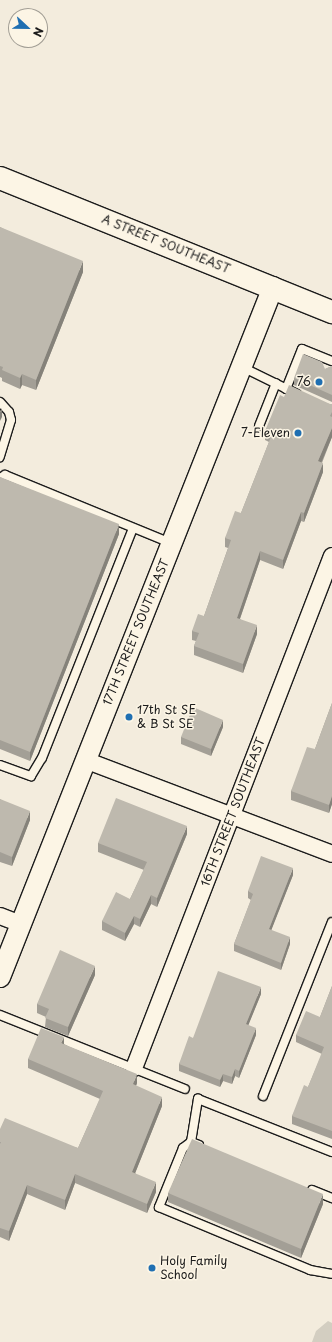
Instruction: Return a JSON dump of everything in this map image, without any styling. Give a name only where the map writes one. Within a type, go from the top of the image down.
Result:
[{"type":"main road","name":"A STREET SOUTHEAST","points":[[0,178],[332,312]]},
{"type":"street","name":"17TH STREET SOUTHEAST","points":[[0,977],[273,287]]},
{"type":"street","name":"16TH STREET SOUTHEAST","points":[[134,1068],[332,556]]},
{"type":"street","points":[[85,760],[232,814],[332,854]]},
{"type":"street","points":[[0,916],[21,924]]},
{"type":"lane","points":[[286,389],[302,349],[332,360],[327,371]]},
{"type":"lane","points":[[242,367],[307,398]]},
{"type":"lane","points":[[258,426],[276,383]]},
{"type":"lane","points":[[0,402],[10,412],[11,420],[0,457]]},
{"type":"lane","points":[[0,478],[5,475],[171,543]]},
{"type":"lane","points":[[0,764],[31,776],[42,758],[134,528]]},
{"type":"lane","points":[[263,1096],[332,922]]},
{"type":"lane","points":[[0,1015],[185,1089]]},
{"type":"lane","points":[[332,1152],[198,1099],[191,1142],[183,1148],[159,1207],[310,1270],[332,1274]]},
{"type":"lane","points":[[191,1142],[206,1148]]},
{"type":"lane","points":[[302,1186],[332,1198]]},
{"type":"shaded area","points":[[328,1321],[332,1323],[332,1342],[312,1342],[316,1331]]},
{"type":"building","points":[[0,227],[83,261],[36,380],[22,374],[20,378],[2,370],[3,367],[0,366]]},
{"type":"building","points":[[303,354],[322,362],[325,369],[332,366],[332,395],[294,378]]},
{"type":"building","points":[[289,385],[332,404],[332,412],[330,416],[332,417],[332,428],[318,461],[323,463],[304,513],[301,512],[283,560],[260,551],[237,618],[257,625],[243,664],[194,646],[199,633],[192,631],[198,614],[204,616],[231,540],[225,538],[235,511],[241,513],[272,434],[265,431],[280,395],[284,397]]},
{"type":"building","points":[[0,477],[119,524],[30,752],[0,740]]},
{"type":"building","points":[[332,703],[332,796],[329,805],[291,791],[307,747],[315,749]]},
{"type":"building","points":[[193,707],[223,720],[211,749],[181,737]]},
{"type":"building","points":[[116,798],[187,826],[157,898],[151,895],[140,919],[134,916],[125,933],[102,921],[116,892],[130,899],[147,862],[98,843]]},
{"type":"building","points":[[0,799],[30,811],[12,857],[0,852]]},
{"type":"building","points":[[261,856],[293,868],[269,929],[290,937],[281,963],[234,944],[253,894],[248,891]]},
{"type":"building","points":[[60,950],[95,966],[68,1027],[45,1018],[49,1009],[37,1004]]},
{"type":"building","points":[[218,971],[261,987],[246,1024],[256,1028],[239,1071],[235,1069],[232,1077],[223,1074],[220,1080],[179,1064],[189,1036],[193,1038]]},
{"type":"building","points":[[332,986],[332,1131],[292,1116],[304,1085],[308,1087],[324,1047],[296,1035],[306,1011],[320,1017]]},
{"type":"building","points":[[41,1028],[64,1037],[61,1043],[137,1074],[133,1084],[162,1097],[132,1172],[156,1182],[147,1204],[75,1174],[65,1200],[27,1185],[9,1231],[0,1228],[0,1129],[5,1118],[78,1148],[103,1091],[28,1059]]},
{"type":"building","points":[[192,1139],[323,1194],[301,1249],[168,1193]]},
{"type":"place","name":"76","points":[[319,382]]},
{"type":"place","name":"7-Eleven","points":[[298,433]]},
{"type":"place","name":"17th St SE & B St SE","points":[[129,717]]},
{"type":"place","name":"Holy Family School","points":[[152,1268]]}]
